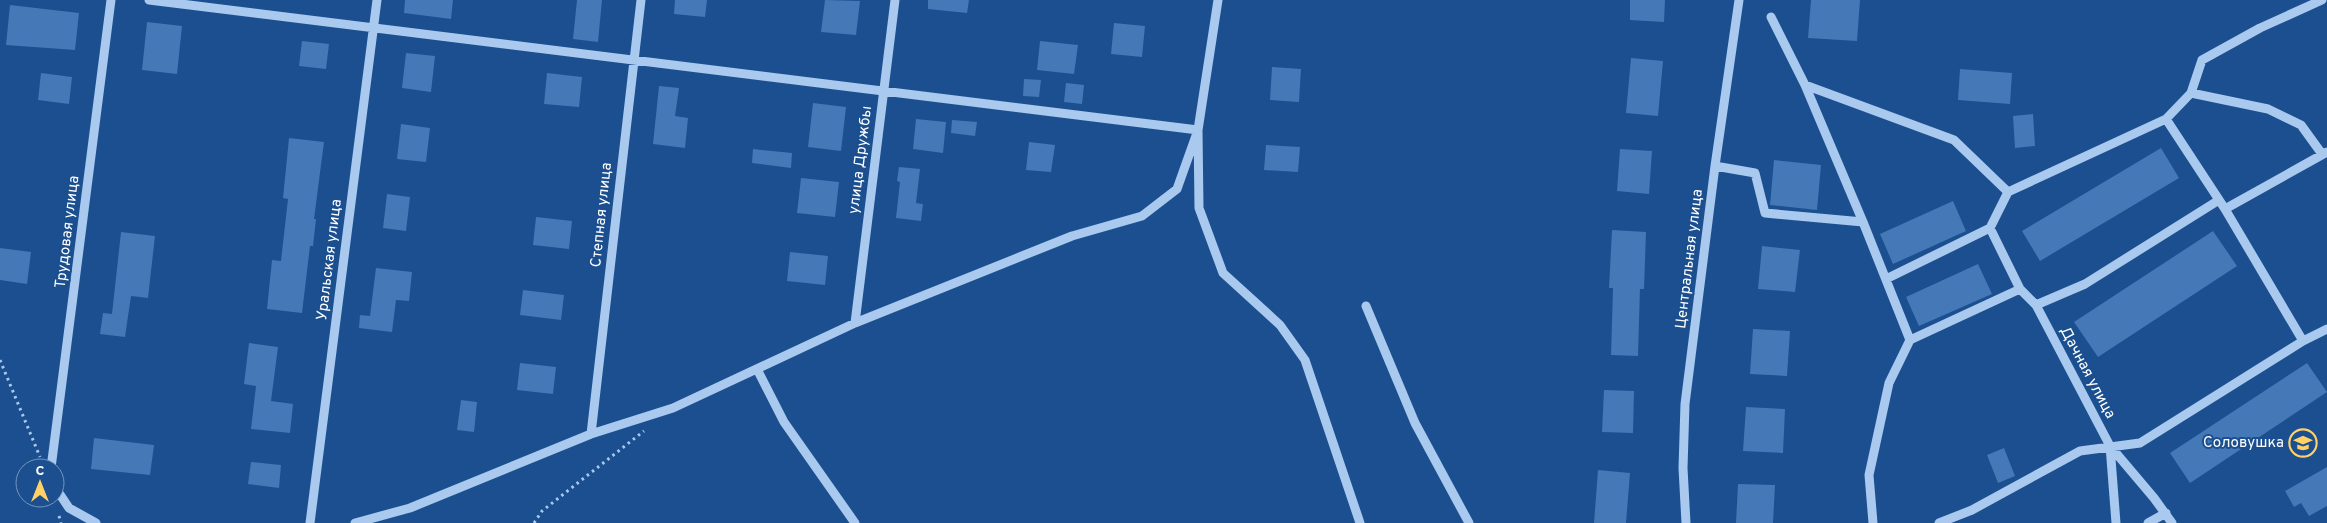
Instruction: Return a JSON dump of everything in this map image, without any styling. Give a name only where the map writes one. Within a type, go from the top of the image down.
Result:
[{"type":"street","name":"Трудовая улица","points":[[52,458],[111,0]]},
{"type":"street","points":[[149,0],[1198,130]]},
{"type":"street","name":"Уральская улица","points":[[310,523],[377,0]]},
{"type":"street","name":"Степная улица","points":[[591,434],[641,0]]},
{"type":"street","name":"улица Дружбы","points":[[855,323],[895,0]]},
{"type":"street","points":[[1218,0],[1198,130],[1199,208],[1223,273],[1280,325],[1305,360],[1360,523]]},
{"type":"street","name":"Центральная улица","points":[[1686,523],[1683,468],[1685,404],[1715,166],[1739,0]]},
{"type":"street","points":[[1886,279],[1990,228],[2008,192],[2166,119],[2191,93],[2202,60],[2260,28],[2322,0]]},
{"type":"street","points":[[1771,17],[1805,86],[1863,222],[1910,340]]},
{"type":"street","points":[[1805,86],[1954,140],[2008,192]]},
{"type":"street","points":[[2191,93],[2268,109],[2301,125],[2325,153],[2224,209]]},
{"type":"street","points":[[2166,119],[2224,209],[2303,341]]},
{"type":"street","points":[[355,523],[410,508],[591,434],[674,408],[855,323],[1072,236],[1142,216],[1177,189],[1198,130]]},
{"type":"street","points":[[1715,166],[1755,173],[1766,213],[1863,222]]},
{"type":"street","points":[[2036,305],[2085,284],[2218,200]]},
{"type":"street","name":"Дачная улица","points":[[1990,228],[2020,289],[2036,305],[2110,446],[2166,513],[2172,523]]},
{"type":"street","points":[[1873,523],[1869,475],[1889,383],[1910,340],[2020,289]]},
{"type":"street","points":[[1366,306],[1415,423],[1469,523]]},
{"type":"street","points":[[1939,523],[1972,510],[2080,451],[2140,443],[2303,341],[2327,329]]},
{"type":"street","points":[[757,369],[784,422],[855,523]]},
{"type":"street","points":[[2110,446],[2116,523]]},
{"type":"street","points":[[65,502],[69,508],[96,523]]},
{"type":"street","points":[[2148,523],[2166,513]]},
{"type":"path","points":[[0,360],[41,458]]},
{"type":"path","points":[[534,523],[542,512],[650,426]]},
{"type":"building","points":[[405,0],[453,0],[451,19],[404,13]]},
{"type":"building","points":[[577,0],[602,0],[598,42],[573,39]]},
{"type":"building","points":[[675,0],[707,0],[705,17],[674,14]]},
{"type":"building","points":[[825,0],[860,1],[856,35],[821,32]]},
{"type":"building","points":[[928,0],[969,0],[967,13],[928,9]]},
{"type":"building","points":[[1630,0],[1665,0],[1664,22],[1630,20]]},
{"type":"building","points":[[1811,0],[1860,0],[1857,41],[1808,38]]},
{"type":"building","points":[[10,5],[79,13],[75,50],[6,45]]},
{"type":"building","points":[[147,22],[182,26],[177,74],[142,70]]},
{"type":"building","points":[[1114,23],[1145,26],[1142,57],[1111,54]]},
{"type":"building","points":[[302,41],[329,44],[326,69],[299,66]]},
{"type":"building","points":[[1040,41],[1078,45],[1074,74],[1037,70]]},
{"type":"building","points":[[406,53],[435,56],[431,92],[402,88]]},
{"type":"building","points":[[1631,58],[1663,61],[1658,116],[1626,113]]},
{"type":"building","points":[[1272,67],[1301,69],[1299,102],[1270,100]]},
{"type":"building","points":[[1960,69],[2012,73],[2010,104],[1958,100]]},
{"type":"building","points":[[41,73],[72,77],[69,104],[38,100]]},
{"type":"building","points":[[547,73],[582,77],[579,107],[544,104]]},
{"type":"building","points":[[1024,79],[1041,80],[1039,97],[1023,96]]},
{"type":"building","points":[[1066,83],[1084,85],[1082,104],[1064,102]]},
{"type":"building","points":[[659,86],[679,88],[675,116],[688,118],[685,148],[653,144]]},
{"type":"building","points":[[813,103],[846,107],[841,151],[808,147]]},
{"type":"building","points":[[2033,114],[2035,146],[2015,148],[2013,116]]},
{"type":"building","points":[[916,119],[946,122],[943,153],[913,149]]},
{"type":"building","points":[[952,120],[977,122],[975,136],[951,133]]},
{"type":"building","points":[[401,124],[430,128],[426,162],[397,159]]},
{"type":"building","points":[[289,138],[324,142],[314,219],[316,219],[313,246],[310,246],[302,313],[267,309],[272,260],[281,261],[288,199],[283,198]]},
{"type":"building","points":[[1029,142],[1055,145],[1051,172],[1026,170]]},
{"type":"building","points":[[1266,145],[1300,147],[1298,172],[1264,170]]},
{"type":"building","points":[[2161,148],[2179,178],[2040,261],[2022,231]]},
{"type":"building","points":[[753,149],[792,153],[791,168],[752,163]]},
{"type":"building","points":[[1620,149],[1652,151],[1649,194],[1617,191]]},
{"type":"building","points":[[1774,160],[1821,165],[1817,210],[1770,205]]},
{"type":"building","points":[[899,167],[920,169],[916,203],[923,204],[921,221],[896,218],[900,182],[897,181]]},
{"type":"building","points":[[801,178],[839,182],[835,217],[797,213]]},
{"type":"building","points":[[387,194],[410,197],[406,231],[383,228]]},
{"type":"building","points":[[1953,201],[1966,231],[1893,264],[1880,234]]},
{"type":"building","points":[[536,217],[572,221],[569,249],[533,245]]},
{"type":"building","points":[[1612,230],[1646,232],[1644,289],[1640,289],[1638,356],[1611,355],[1613,288],[1609,288]]},
{"type":"building","points":[[2213,231],[2237,266],[2098,357],[2074,322]]},
{"type":"building","points":[[121,232],[155,236],[148,298],[131,296],[125,337],[100,334],[103,313],[112,314]]},
{"type":"building","points":[[1762,246],[1800,250],[1795,292],[1758,289]]},
{"type":"building","points":[[0,248],[31,252],[27,284],[0,280]]},
{"type":"building","points":[[790,252],[828,256],[825,285],[787,281]]},
{"type":"building","points":[[1978,264],[1992,294],[1919,326],[1906,297]]},
{"type":"building","points":[[376,268],[412,272],[409,301],[396,300],[392,332],[359,328],[360,315],[370,316]]},
{"type":"building","points":[[523,290],[564,295],[561,320],[520,315]]},
{"type":"building","points":[[1753,329],[1790,331],[1787,376],[1750,374]]},
{"type":"building","points":[[249,343],[278,347],[271,401],[293,404],[290,433],[251,429],[256,386],[244,384]]},
{"type":"building","points":[[520,363],[556,367],[553,394],[517,390]]},
{"type":"building","points":[[2307,363],[2327,392],[2190,483],[2170,453]]},
{"type":"building","points":[[1604,390],[1634,391],[1633,433],[1602,432]]},
{"type":"building","points":[[461,400],[477,402],[474,432],[457,430]]},
{"type":"building","points":[[1746,407],[1785,409],[1783,453],[1743,451]]},
{"type":"building","points":[[94,438],[154,445],[150,475],[91,469]]},
{"type":"building","points":[[2004,448],[2015,476],[1998,483],[1987,455]]},
{"type":"building","points":[[251,462],[281,465],[279,488],[248,484]]},
{"type":"building","points":[[2327,467],[2327,506],[2309,516],[2301,503],[2294,507],[2285,491]]},
{"type":"building","points":[[1598,470],[1630,473],[1626,523],[1594,523]]},
{"type":"building","points":[[1738,484],[1775,485],[1773,523],[1736,523]]},
{"type":"place","name":"Соловушка","points":[[2303,443]]}]
